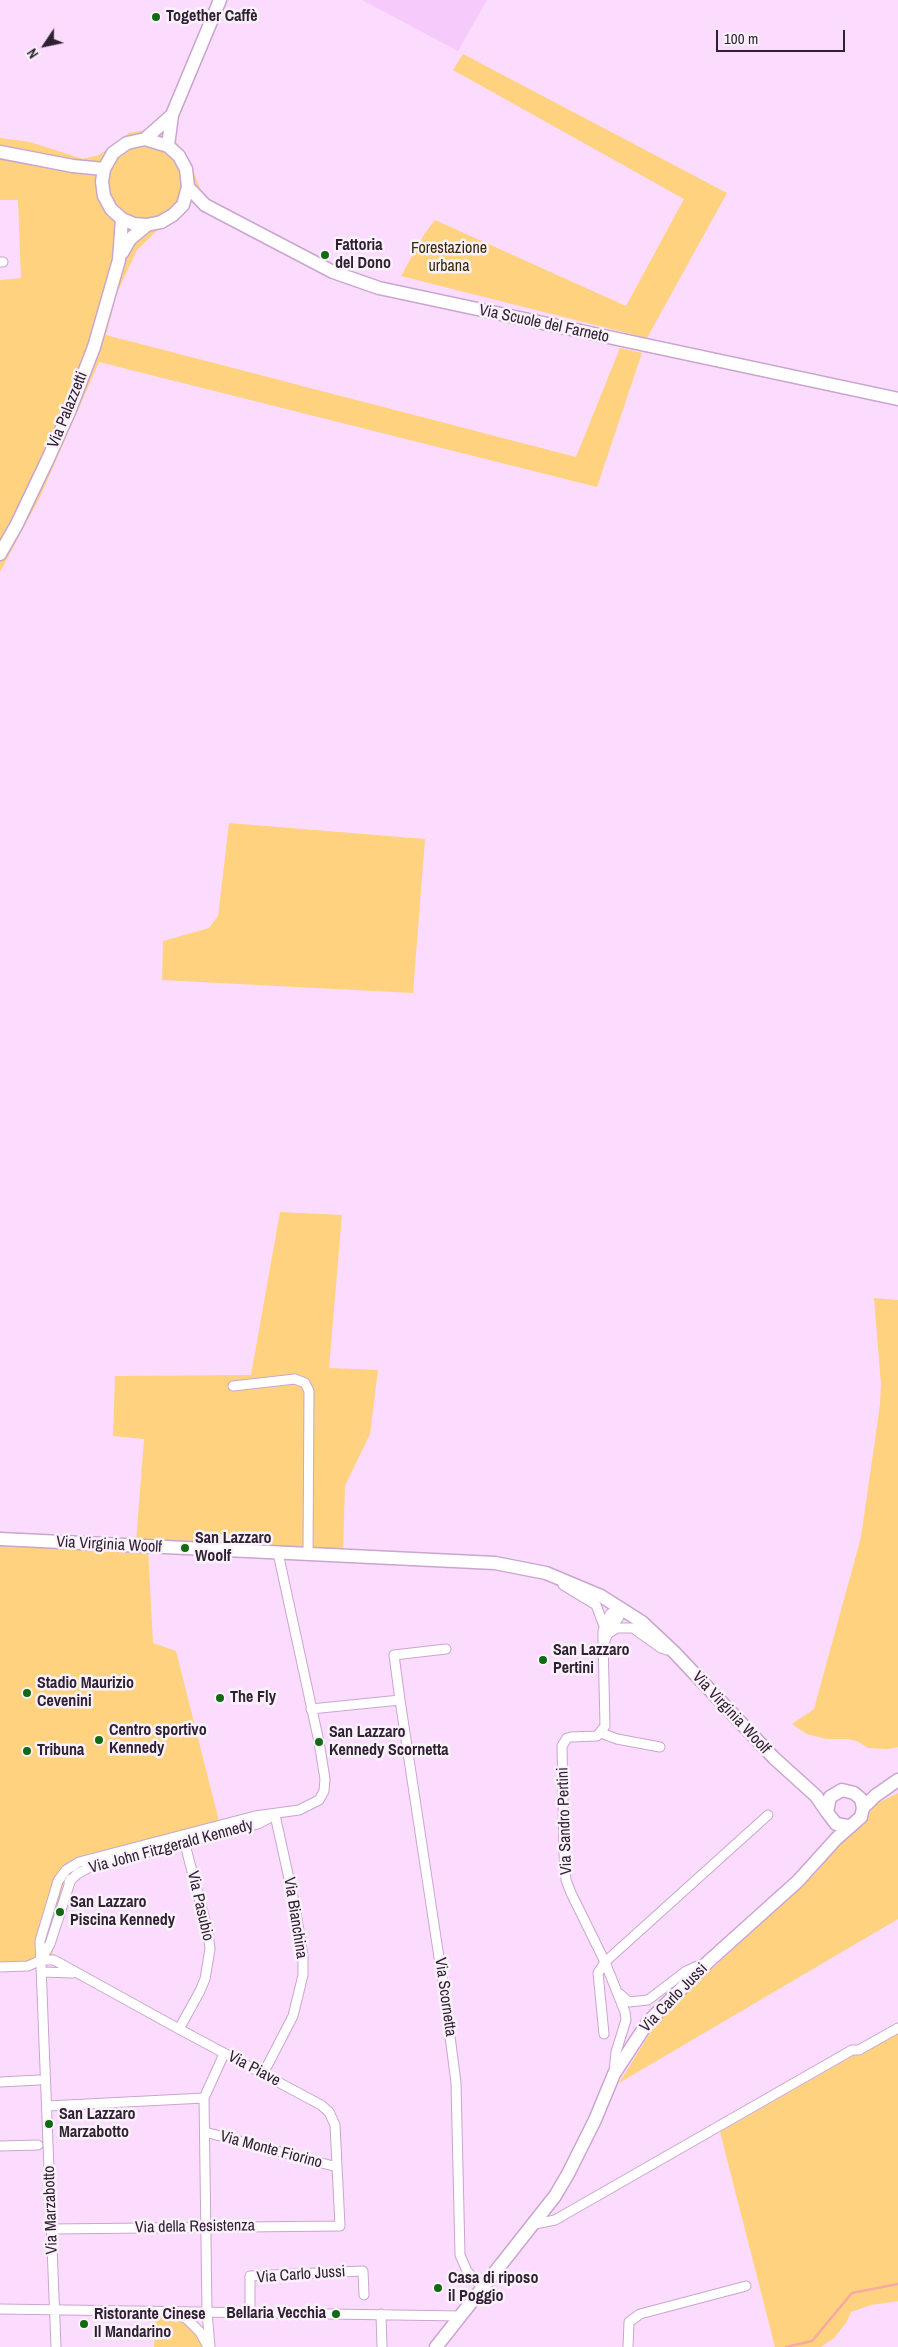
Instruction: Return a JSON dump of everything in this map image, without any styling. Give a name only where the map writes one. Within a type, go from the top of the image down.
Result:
[{"type":"street","points":[[168,146],[172,115],[220,0]]},
{"type":"street","points":[[147,225],[134,224],[122,219],[112,209],[104,196],[102,182],[104,169],[113,153],[127,143],[144,139],[172,115]]},
{"type":"street","points":[[144,139],[168,146],[179,156],[186,169],[188,187],[183,205]]},
{"type":"street","points":[[0,152],[76,166],[104,169]]},
{"type":"street","points":[[76,166],[102,182]]},
{"type":"street","name":"Via Scuole del Farneto","points":[[188,187],[205,205],[333,272],[379,288],[898,399]]},
{"type":"street","name":"Via Scuole del Farneto","points":[[183,205],[205,205]]},
{"type":"street","name":"Via Palazzetti","points":[[0,554],[17,524],[69,412],[94,347],[119,260],[130,239],[147,225],[161,222],[183,205]]},
{"type":"street","name":"Via Palazzetti","points":[[119,260],[122,219]]},
{"type":"street","points":[[233,1386],[295,1378],[305,1383],[309,1391],[308,1554]]},
{"type":"street","name":"Via Virginia Woolf","points":[[0,1539],[495,1563],[528,1568],[554,1576],[581,1586],[620,1607],[642,1622],[675,1653],[788,1772],[816,1796],[828,1814]]},
{"type":"street","name":"Via John Fitzgerald Kennedy","points":[[69,1882],[77,1874],[90,1867],[255,1816],[275,1815],[308,1807],[319,1800],[324,1791],[324,1768],[278,1553]]},
{"type":"street","name":"Via Virginia Woolf","points":[[554,1576],[564,1585],[596,1605],[606,1630],[633,1628],[661,1648],[675,1653]]},
{"type":"street","points":[[601,1733],[605,1726],[603,1646],[610,1614],[620,1607]]},
{"type":"street","name":"Via Scornetta","points":[[446,1650],[394,1655],[444,1989],[456,2083],[460,2255],[467,2271],[483,2288]]},
{"type":"street","points":[[311,1709],[400,1700]]},
{"type":"street","name":"Via Sandro Pertini","points":[[614,2074],[616,2052],[626,2020],[618,1991],[566,1880],[562,1746],[567,1738],[593,1736],[601,1733],[617,1739],[660,1747]]},
{"type":"street","name":"Via Virginia Woolf","points":[[788,1772],[818,1788],[848,1791]]},
{"type":"street","points":[[848,1791],[861,1799],[863,1808],[861,1817],[848,1826],[836,1824],[828,1814],[830,1797],[848,1791],[894,1783]]},
{"type":"street","points":[[863,1808],[894,1783]]},
{"type":"street","name":"Via Carlo Jussi","points":[[823,1853],[829,1830],[828,1814]]},
{"type":"street","name":"Via Bianchina","points":[[263,2074],[292,2016],[303,1976],[303,1956],[296,1906],[275,1815]]},
{"type":"street","points":[[604,2034],[598,1973],[605,1962],[768,1815]]},
{"type":"street","name":"Via Carlo Jussi","points":[[436,2347],[535,2224],[568,2174],[614,2074],[648,2022],[709,1961],[798,1880],[848,1826]]},
{"type":"street","name":"Via John Fitzgerald Kennedy","points":[[41,1960],[40,1941],[58,1881],[66,1870],[78,1862],[184,1839]]},
{"type":"street","name":"Via Pasubio","points":[[179,2030],[205,1979],[210,1949],[208,1932],[184,1839]]},
{"type":"street","name":"Via John Fitzgerald Kennedy","points":[[41,1960],[50,1944],[69,1882],[78,1862]]},
{"type":"street","points":[[0,1967],[28,1966],[41,1960]]},
{"type":"street","name":"Via Piave","points":[[41,1960],[54,1960],[179,2030],[321,2105],[329,2112],[334,2125],[340,2226]]},
{"type":"street","name":"Via Marzabotto","points":[[41,1960],[56,2347]]},
{"type":"street","points":[[618,1991],[629,2002],[648,2000],[686,1971],[709,1961]]},
{"type":"street","name":"Via Piave","points":[[42,1972],[76,1973]]},
{"type":"street","points":[[535,2224],[555,2220],[852,2050],[859,2050],[898,2028]]},
{"type":"street","points":[[209,2347],[204,2098],[224,2054]]},
{"type":"street","points":[[0,2082],[40,2080]]},
{"type":"street","points":[[48,2106],[204,2098]]},
{"type":"street","name":"Via Monte Fiorino","points":[[205,2132],[337,2167]]},
{"type":"street","points":[[0,2146],[38,2145]]},
{"type":"street","name":"Via della Resistenza","points":[[51,2229],[340,2226]]},
{"type":"street","name":"Via Carlo Jussi","points":[[250,2314],[250,2276],[363,2271],[364,2295]]},
{"type":"street","points":[[628,2347],[629,2322],[640,2314],[746,2286]]},
{"type":"street","points":[[0,2309],[461,2316]]},
{"type":"street","points":[[170,2311],[187,2319],[200,2332],[209,2347]]},
{"type":"street","points":[[381,2314],[382,2347]]},
{"type":"shaded area","points":[[362,0],[487,0],[458,51]]},
{"type":"green space","name":"Forestazione urbana","points":[[463,54],[727,193],[647,338],[401,276],[425,233],[435,220],[626,306],[684,199],[453,70]]},
{"type":"green space","points":[[151,129],[161,132],[177,143],[190,161],[200,189],[137,250],[117,293],[106,335],[576,457],[620,348],[642,353],[597,487],[99,362],[40,497],[0,572],[0,280],[21,278],[18,200],[0,200],[0,138],[30,142],[83,159],[99,155],[129,133]]},
{"type":"green space","points":[[229,823],[425,839],[413,993],[162,980],[163,941],[209,928],[218,916]]},
{"type":"green space","points":[[280,1212],[342,1215],[329,1368],[378,1370],[370,1434],[345,1486],[343,1552],[148,1549],[153,1643],[176,1651],[221,1829],[79,1868],[61,1910],[52,1955],[44,1963],[0,1967],[0,1539],[136,1542],[144,1439],[113,1436],[115,1376],[251,1375]]},
{"type":"green space","points":[[874,1298],[898,1300],[898,1747],[888,1749],[868,1748],[859,1742],[848,1739],[827,1739],[807,1734],[792,1724],[814,1709],[861,1537],[880,1405],[881,1384]]},
{"type":"green space","points":[[898,1793],[898,1919],[619,2083],[660,2017],[817,1872],[843,1837],[864,1825],[874,1805]]},
{"type":"green space","points":[[898,2030],[898,2301],[871,2305],[851,2312],[846,2323],[834,2338],[821,2347],[775,2347],[720,2132]]},
{"type":"green space","points":[[156,2314],[182,2317],[194,2328],[203,2347],[154,2347]]},
{"type":"waterway","points":[[786,2347],[812,2341],[852,2293],[898,2284]]},
{"type":"place","name":"Together Caffè","points":[[156,17]]},
{"type":"place","name":"Fattoria del Dono","points":[[325,255]]},
{"type":"place","name":"San Lazzaro Woolf","points":[[185,1548]]},
{"type":"place","name":"San Lazzaro Pertini","points":[[543,1660]]},
{"type":"place","name":"Stadio Maurizio Cevenini","points":[[27,1693]]},
{"type":"place","name":"The Fly","points":[[220,1698]]},
{"type":"place","name":"Centro sportivo Kennedy","points":[[99,1740]]},
{"type":"place","name":"San Lazzaro Kennedy Scornetta","points":[[319,1742]]},
{"type":"place","name":"Tribuna","points":[[27,1751]]},
{"type":"place","name":"San Lazzaro Piscina Kennedy","points":[[60,1912]]},
{"type":"place","name":"San Lazzaro Marzabotto","points":[[49,2124]]},
{"type":"place","name":"Casa di riposo il Poggio","points":[[438,2288]]},
{"type":"place","name":"Bellaria Vecchia","points":[[336,2314]]},
{"type":"place","name":"Ristorante Cinese Il Mandarino","points":[[84,2324]]}]
